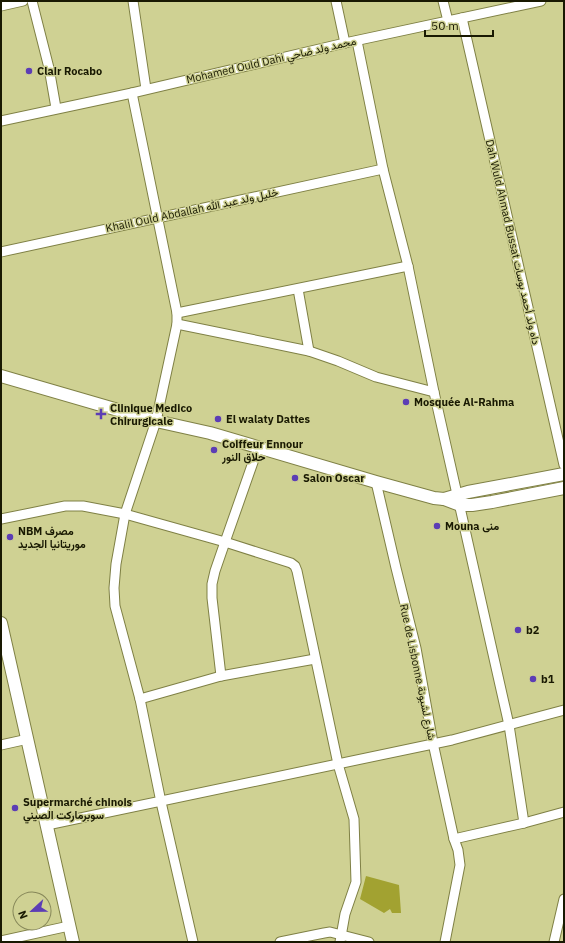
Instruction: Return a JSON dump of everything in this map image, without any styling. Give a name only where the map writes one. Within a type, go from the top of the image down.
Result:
[{"type":"street","points":[[1,6],[23,1]]},
{"type":"street","points":[[32,1],[49,68],[56,108]]},
{"type":"street","points":[[133,1],[146,89]]},
{"type":"street","points":[[336,1],[345,43]]},
{"type":"street","points":[[443,1],[448,21]]},
{"type":"street","name":"Mohamed Ould Dahi محمد ولد ضاحي","points":[[1,121],[56,108],[132,93],[345,43],[541,1]]},
{"type":"street","name":"Dah Wuld Ahmad Bussat داه ولد أحمد بوسات","points":[[462,18],[564,465]]},
{"type":"street","points":[[357,41],[383,169],[408,266],[434,392],[509,725],[524,823]]},
{"type":"street","points":[[132,93],[177,313],[177,324],[156,421],[125,514],[116,564],[114,588],[115,600],[140,699],[161,802],[193,942]]},
{"type":"street","name":"Khalil Ould Abdallah خليل ولد عبد الله","points":[[1,252],[383,169]]},
{"type":"street","points":[[177,313],[408,266]]},
{"type":"street","points":[[298,289],[309,351]]},
{"type":"street","points":[[177,324],[309,351],[376,377],[434,392]]},
{"type":"street","points":[[4,379],[156,421],[210,433],[434,498],[459,500],[472,505],[564,488]]},
{"type":"street","points":[[221,676],[212,598],[212,584],[258,448]]},
{"type":"street","points":[[459,500],[564,474]]},
{"type":"street","name":"Rue de Lisbonne شارع لشبونة","points":[[376,482],[416,648],[433,743],[454,839],[458,850],[460,865],[445,942]]},
{"type":"street","points":[[1,519],[65,506],[83,506],[125,514],[225,542],[291,563],[295,566],[338,764],[354,819],[356,882],[345,914],[341,938]]},
{"type":"street","points":[[1,623],[73,942]]},
{"type":"street","points":[[140,699],[221,676],[315,659]]},
{"type":"street","points":[[47,825],[452,740],[564,710]]},
{"type":"street","points":[[1,746],[28,739]]},
{"type":"street","points":[[454,839],[564,812]]},
{"type":"street","points":[[554,942],[564,899]]},
{"type":"street","points":[[1,941],[69,926]]},
{"type":"street","points":[[280,942],[324,932],[341,938],[369,942]]},
{"type":"shaded area","points":[[366,876],[399,885],[401,913],[392,913],[390,909],[384,913],[360,899]]},
{"type":"place","name":"Clair Rocabo","points":[[29,71]]},
{"type":"place","name":"Mosquée Al-Rahma","points":[[406,402]]},
{"type":"place","name":"Clinique Medico Chirurgicale","points":[[101,414]]},
{"type":"place","name":"El walaty Dattes","points":[[218,419]]},
{"type":"place","name":"Coiffeur Ennour حلاق النور","points":[[214,450]]},
{"type":"place","name":"Salon Oscar","points":[[295,478]]},
{"type":"place","name":"Mouna منى","points":[[437,526]]},
{"type":"place","name":"NBM مصرف موريتانيا الجديد","points":[[10,537]]},
{"type":"place","name":"b2","points":[[518,630]]},
{"type":"place","name":"b1","points":[[533,679]]},
{"type":"place","name":"Supermarché chinois سوبرماركت الصيني","points":[[15,808]]}]
